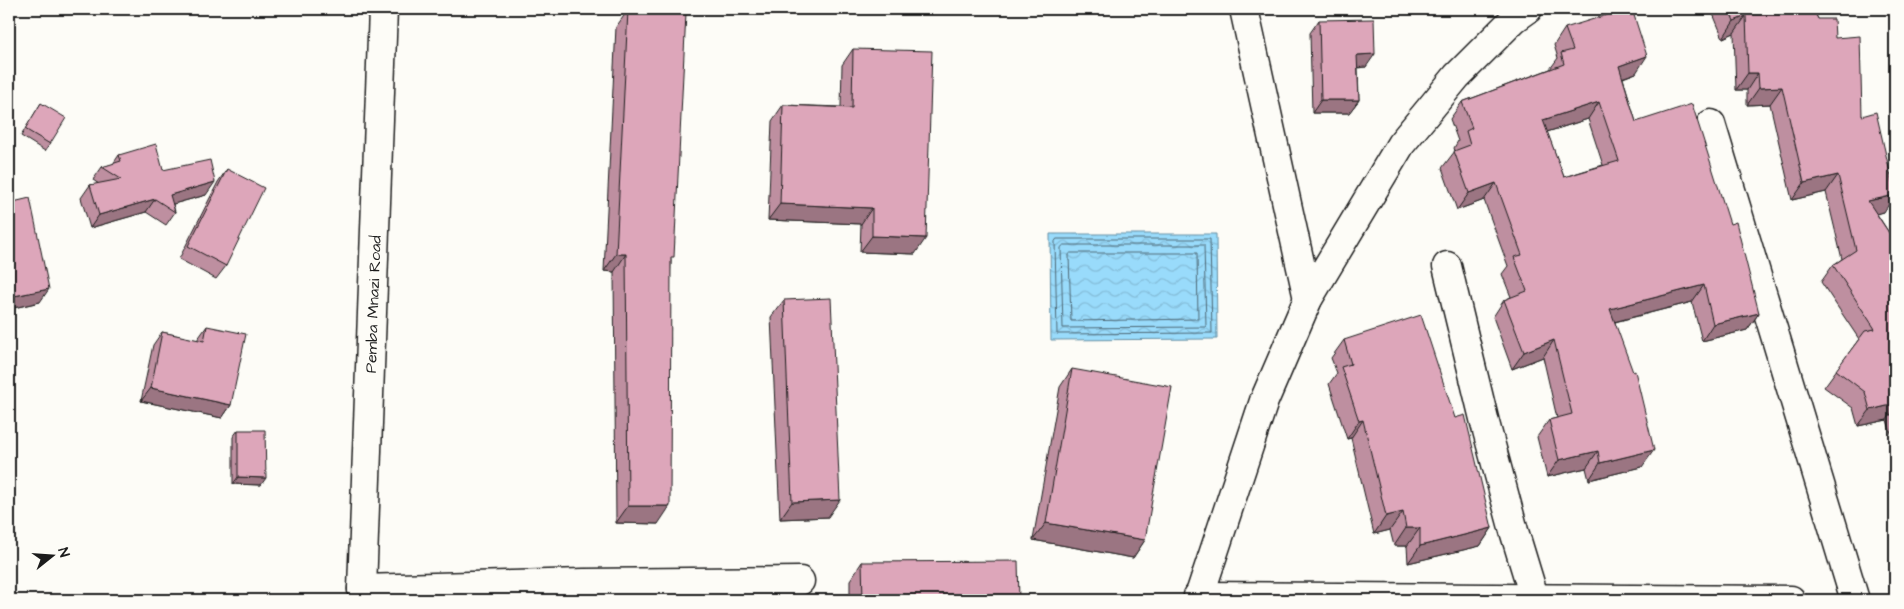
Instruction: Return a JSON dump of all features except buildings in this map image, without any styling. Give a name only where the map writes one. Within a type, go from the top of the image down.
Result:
[{"type":"street","name":"Pemba Mnazi Road","points":[[362,595],[382,9]]},
{"type":"street","points":[[1244,9],[1308,299]]},
{"type":"street","points":[[1528,9],[1514,19],[1457,76],[1401,144],[1308,299],[1264,401],[1198,598],[1791,600]]},
{"type":"street","points":[[1711,124],[1855,600]]},
{"type":"street","points":[[1447,266],[1492,450],[1534,599]]},
{"type":"street","points":[[362,595],[593,583],[800,581]]},
{"type":"water","points":[[1050,234],[1216,234],[1217,339],[1051,340]]}]
